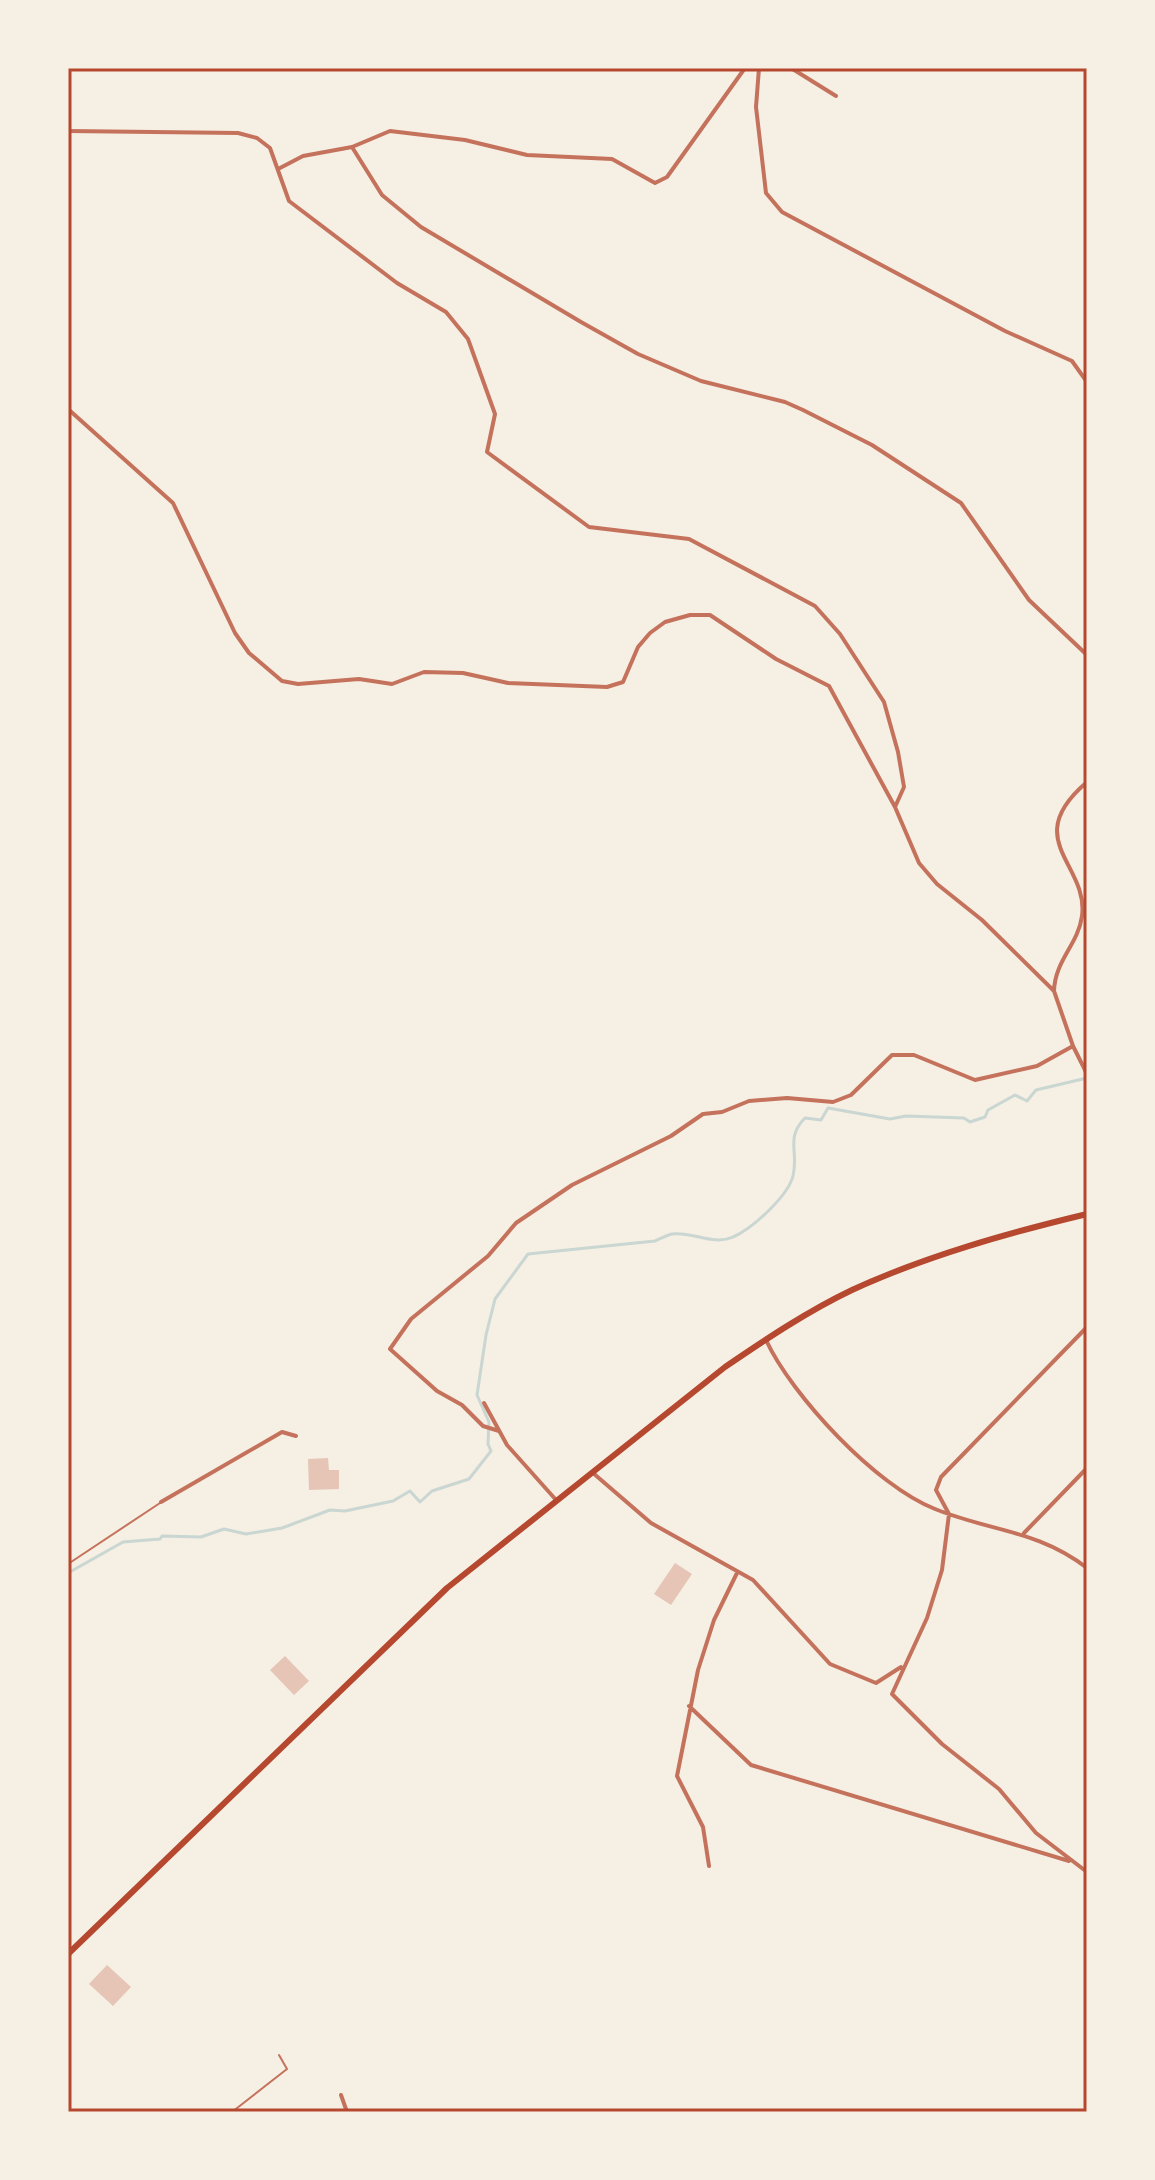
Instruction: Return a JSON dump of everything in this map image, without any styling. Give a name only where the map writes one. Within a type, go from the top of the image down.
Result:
[{"type":"main road","points":[[68,1954],[447,1588],[592,1472],[766,1340],[852,1291],[888,1276],[977,1244],[1087,1214]]},
{"type":"street","points":[[280,168],[303,156],[352,147],[390,131],[465,140],[527,155],[612,159],[655,183],[667,177],[745,68]]},
{"type":"street","points":[[759,68],[756,107],[766,193],[782,212],[1005,331],[1072,361],[1087,382]]},
{"type":"street","points":[[791,68],[836,96]]},
{"type":"street","points":[[68,131],[238,133],[257,138],[270,148],[280,168],[279,177],[289,201],[397,283],[446,312],[468,339],[495,414],[487,452],[589,527],[689,539],[815,606],[840,634],[884,702],[904,787],[895,807]]},
{"type":"street","points":[[352,147],[382,195],[421,227],[581,322],[638,354],[701,381],[785,402],[803,410],[872,445],[961,503],[1029,600],[1087,655]]},
{"type":"street","points":[[68,409],[173,503],[235,633],[249,653],[282,681],[298,684],[359,679],[392,684],[424,672],[508,683],[607,687],[623,682],[638,647],[665,622],[690,615],[710,615],[768,654],[829,686],[895,807],[919,863],[1054,991]]},
{"type":"street","points":[[1086,1073],[1054,991],[1055,971],[1076,935],[1082,917],[1079,888],[1058,845],[1059,820],[1067,798],[1087,782]]},
{"type":"street","points":[[499,1431],[483,1426],[462,1405],[437,1391],[390,1349],[411,1319],[488,1256],[516,1223],[572,1185],[671,1136],[703,1114],[722,1112],[749,1101],[787,1098],[833,1102],[851,1095],[892,1055],[914,1055],[975,1080],[1037,1066],[1073,1046]]},
{"type":"street","points":[[1087,1327],[945,1471],[936,1490],[949,1514],[938,1582],[927,1618],[892,1694],[942,1744],[999,1789],[1036,1833],[1087,1872]]},
{"type":"street","points":[[766,1340],[795,1389],[884,1478],[907,1495],[949,1514],[1024,1533],[1067,1552],[1087,1568]]},
{"type":"street","points":[[484,1403],[499,1431],[557,1501]]},
{"type":"street","points":[[161,1502],[282,1432],[296,1436]]},
{"type":"street","points":[[1024,1533],[1087,1468]]},
{"type":"street","points":[[592,1472],[651,1523],[753,1580],[830,1664],[876,1683],[903,1665]]},
{"type":"street","points":[[709,1866],[703,1827],[677,1776],[689,1706],[714,1620],[737,1573]]},
{"type":"street","points":[[689,1706],[751,1765],[1073,1862]]},
{"type":"street","points":[[341,2095],[347,2112]]},
{"type":"lane","points":[[68,1564],[161,1502]]},
{"type":"lane","points":[[232,2112],[287,2069],[279,2055]]},
{"type":"building","points":[[328,1458],[329,1470],[339,1470],[339,1489],[309,1490],[308,1459]]},
{"type":"building","points":[[675,1563],[692,1574],[671,1605],[654,1594]]},
{"type":"building","points":[[285,1656],[309,1681],[294,1695],[270,1670]]},
{"type":"building","points":[[107,1965],[131,1987],[113,2006],[89,1984]]},
{"type":"waterway","points":[[68,1573],[123,1542],[160,1539],[162,1536],[201,1537],[224,1529],[246,1534],[282,1528],[330,1510],[345,1511],[393,1501],[410,1491],[420,1502],[432,1491],[469,1479],[491,1451],[488,1444],[489,1422],[477,1395],[495,1299],[528,1254],[655,1241],[672,1234],[718,1240],[733,1237],[759,1219],[784,1193],[793,1176],[794,1139],[799,1125],[805,1118],[821,1120],[828,1108],[890,1119],[906,1116],[964,1118],[970,1122],[985,1117],[988,1110],[1015,1095],[1027,1101],[1036,1090],[1087,1078]]}]
